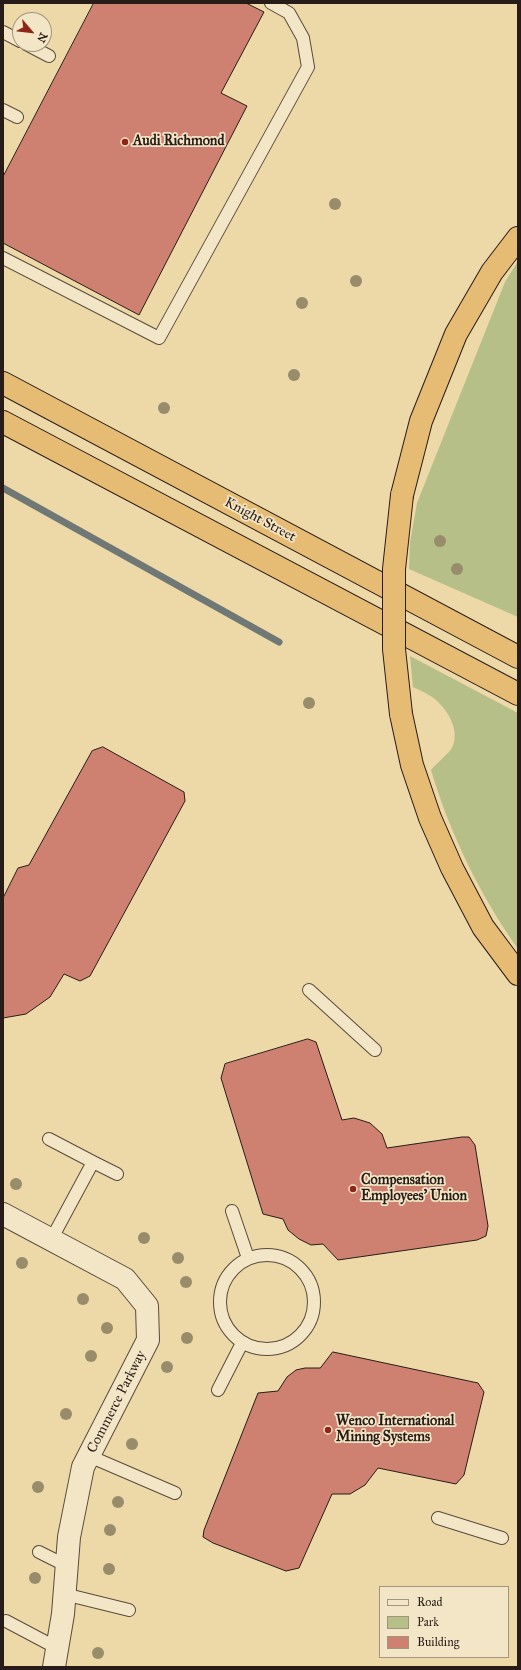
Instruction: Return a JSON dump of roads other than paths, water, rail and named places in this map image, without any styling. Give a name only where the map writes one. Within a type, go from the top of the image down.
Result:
[{"type":"highway","points":[[518,238],[492,272],[456,334],[421,421],[402,495],[394,569],[394,649],[401,714],[412,765],[430,818],[449,861],[483,926],[518,974]]},
{"type":"highway","name":"Knight Street","points":[[3,383],[518,657]]},
{"type":"highway","points":[[3,422],[518,694]]},
{"type":"street","name":"Commerce Parkway","points":[[3,1214],[125,1280],[147,1306],[148,1340],[90,1456],[83,1467],[69,1537],[64,1594],[55,1658]]},
{"type":"lane","points":[[3,258],[159,338],[308,68],[303,38],[289,13],[271,3]]},
{"type":"lane","points":[[3,32],[12,37]]},
{"type":"lane","points":[[41,52],[49,56]]},
{"type":"lane","points":[[3,110],[17,117]]},
{"type":"lane","points":[[309,990],[375,1050]]},
{"type":"lane","points":[[49,1139],[117,1174]]},
{"type":"lane","points":[[51,1240],[93,1162]]},
{"type":"lane","points":[[232,1211],[248,1258]]},
{"type":"lane","points":[[264,1255],[280,1256],[295,1263],[306,1275],[313,1289],[315,1306],[308,1326],[302,1335],[289,1345],[274,1350],[257,1349],[242,1343],[231,1333],[223,1321],[220,1306],[221,1292],[226,1278],[236,1266],[248,1258],[264,1255]]},
{"type":"lane","points":[[218,1390],[242,1343]]},
{"type":"lane","points":[[90,1456],[176,1493]]},
{"type":"lane","points":[[438,1518],[502,1538]]},
{"type":"lane","points":[[39,1552],[66,1566]]},
{"type":"lane","points":[[64,1594],[129,1610]]},
{"type":"lane","points":[[6,1621],[55,1658]]},
{"type":"waterway","points":[[3,488],[279,642]]},
{"type":"place","name":"Audi Richmond","points":[[125,142]]},
{"type":"place","name":"Compensation Employees’ Union","points":[[353,1189]]},
{"type":"place","name":"Wenco International Mining Systems","points":[[328,1430]]}]
